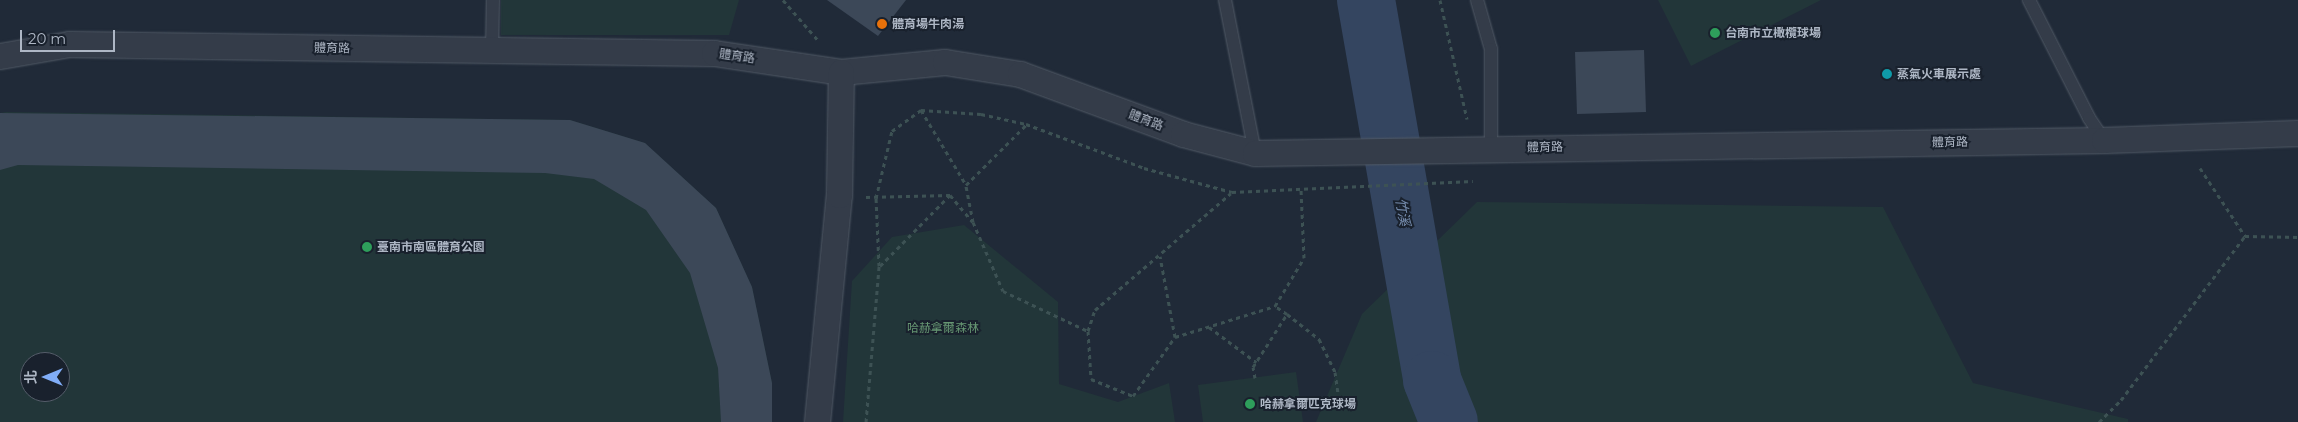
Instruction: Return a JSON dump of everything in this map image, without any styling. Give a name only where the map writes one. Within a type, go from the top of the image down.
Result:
[{"type":"street","name":"體育路","points":[[0,56],[69,44],[714,53],[841,72],[924,61],[1020,74],[1183,134],[1255,153],[1323,154],[1485,148],[2104,140],[2298,133]]},
{"type":"street","points":[[817,422],[839,195],[841,72]]},
{"type":"lane","points":[[492,51],[493,0]]},
{"type":"lane","points":[[1225,0],[1255,153]]},
{"type":"lane","points":[[1477,0],[1491,49],[1485,148]]},
{"type":"lane","points":[[2029,0],[2089,118],[2104,140]]},
{"type":"path","points":[[783,0],[841,72]]},
{"type":"path","points":[[1440,0],[1468,123]]},
{"type":"path","points":[[922,110],[966,185],[973,222],[1003,291],[1088,331]]},
{"type":"path","points":[[866,422],[879,266],[876,198],[892,131],[922,110],[981,114],[1026,124],[1144,168],[1232,192],[1472,181]]},
{"type":"path","points":[[966,185],[1026,124]]},
{"type":"path","points":[[2200,168],[2245,236]]},
{"type":"path","points":[[1232,192],[1160,256],[1095,310],[1088,331],[1091,379],[1133,396],[1176,337],[1275,306],[1304,258],[1301,190]]},
{"type":"path","points":[[876,198],[950,195]]},
{"type":"path","points":[[950,195],[973,222]]},
{"type":"path","points":[[879,266],[950,195]]},
{"type":"path","points":[[2245,236],[2298,237]]},
{"type":"path","points":[[2099,422],[2121,400],[2245,236]]},
{"type":"path","points":[[1160,256],[1176,337]]},
{"type":"path","points":[[1275,306],[1318,339],[1336,372],[1339,401]]},
{"type":"path","points":[[1255,378],[1253,367],[1287,314]]},
{"type":"path","points":[[1209,326],[1256,362]]},
{"type":"green space","points":[[501,0],[739,0],[729,35],[501,35]]},
{"type":"green space","name":"台南市立橄欖球場","points":[[1658,0],[1821,0],[1691,66]]},
{"type":"green space","name":"臺南市南區體育公園","points":[[6,112],[570,120],[645,143],[716,208],[752,287],[772,383],[772,422],[0,422],[0,113]]},
{"type":"green space","points":[[1477,202],[1883,207],[1973,383],[2128,419],[2128,422],[1316,422],[1362,314]]},
{"type":"green space","name":"哈赫拿爾森林","points":[[964,225],[1058,302],[1059,384],[1118,402],[1169,383],[1175,422],[843,422],[852,281],[892,237]]},
{"type":"green space","name":"哈赫拿爾匹克球場","points":[[1296,372],[1303,422],[1203,422],[1198,385]]},
{"type":"building","points":[[827,0],[906,0],[878,36]]},
{"type":"building","points":[[1644,50],[1646,112],[1577,114],[1575,52]]},
{"type":"building","points":[[0,113],[570,120],[645,143],[716,208],[752,287],[772,383],[772,422],[721,422],[718,368],[690,273],[646,210],[594,179],[545,173],[18,165],[0,170]]},
{"type":"waterway","name":"竹溪","points":[[1366,0],[1432,380],[1449,422]]},
{"type":"place","name":"體育場牛肉湯","points":[[882,24]]},
{"type":"place","name":"台南市立橄欖球場","points":[[1715,33]]},
{"type":"place","name":"蒸氣火車展示處","points":[[1887,74]]},
{"type":"place","name":"臺南市南區體育公園","points":[[367,247]]},
{"type":"place","name":"哈赫拿爾匹克球場","points":[[1250,404]]}]
